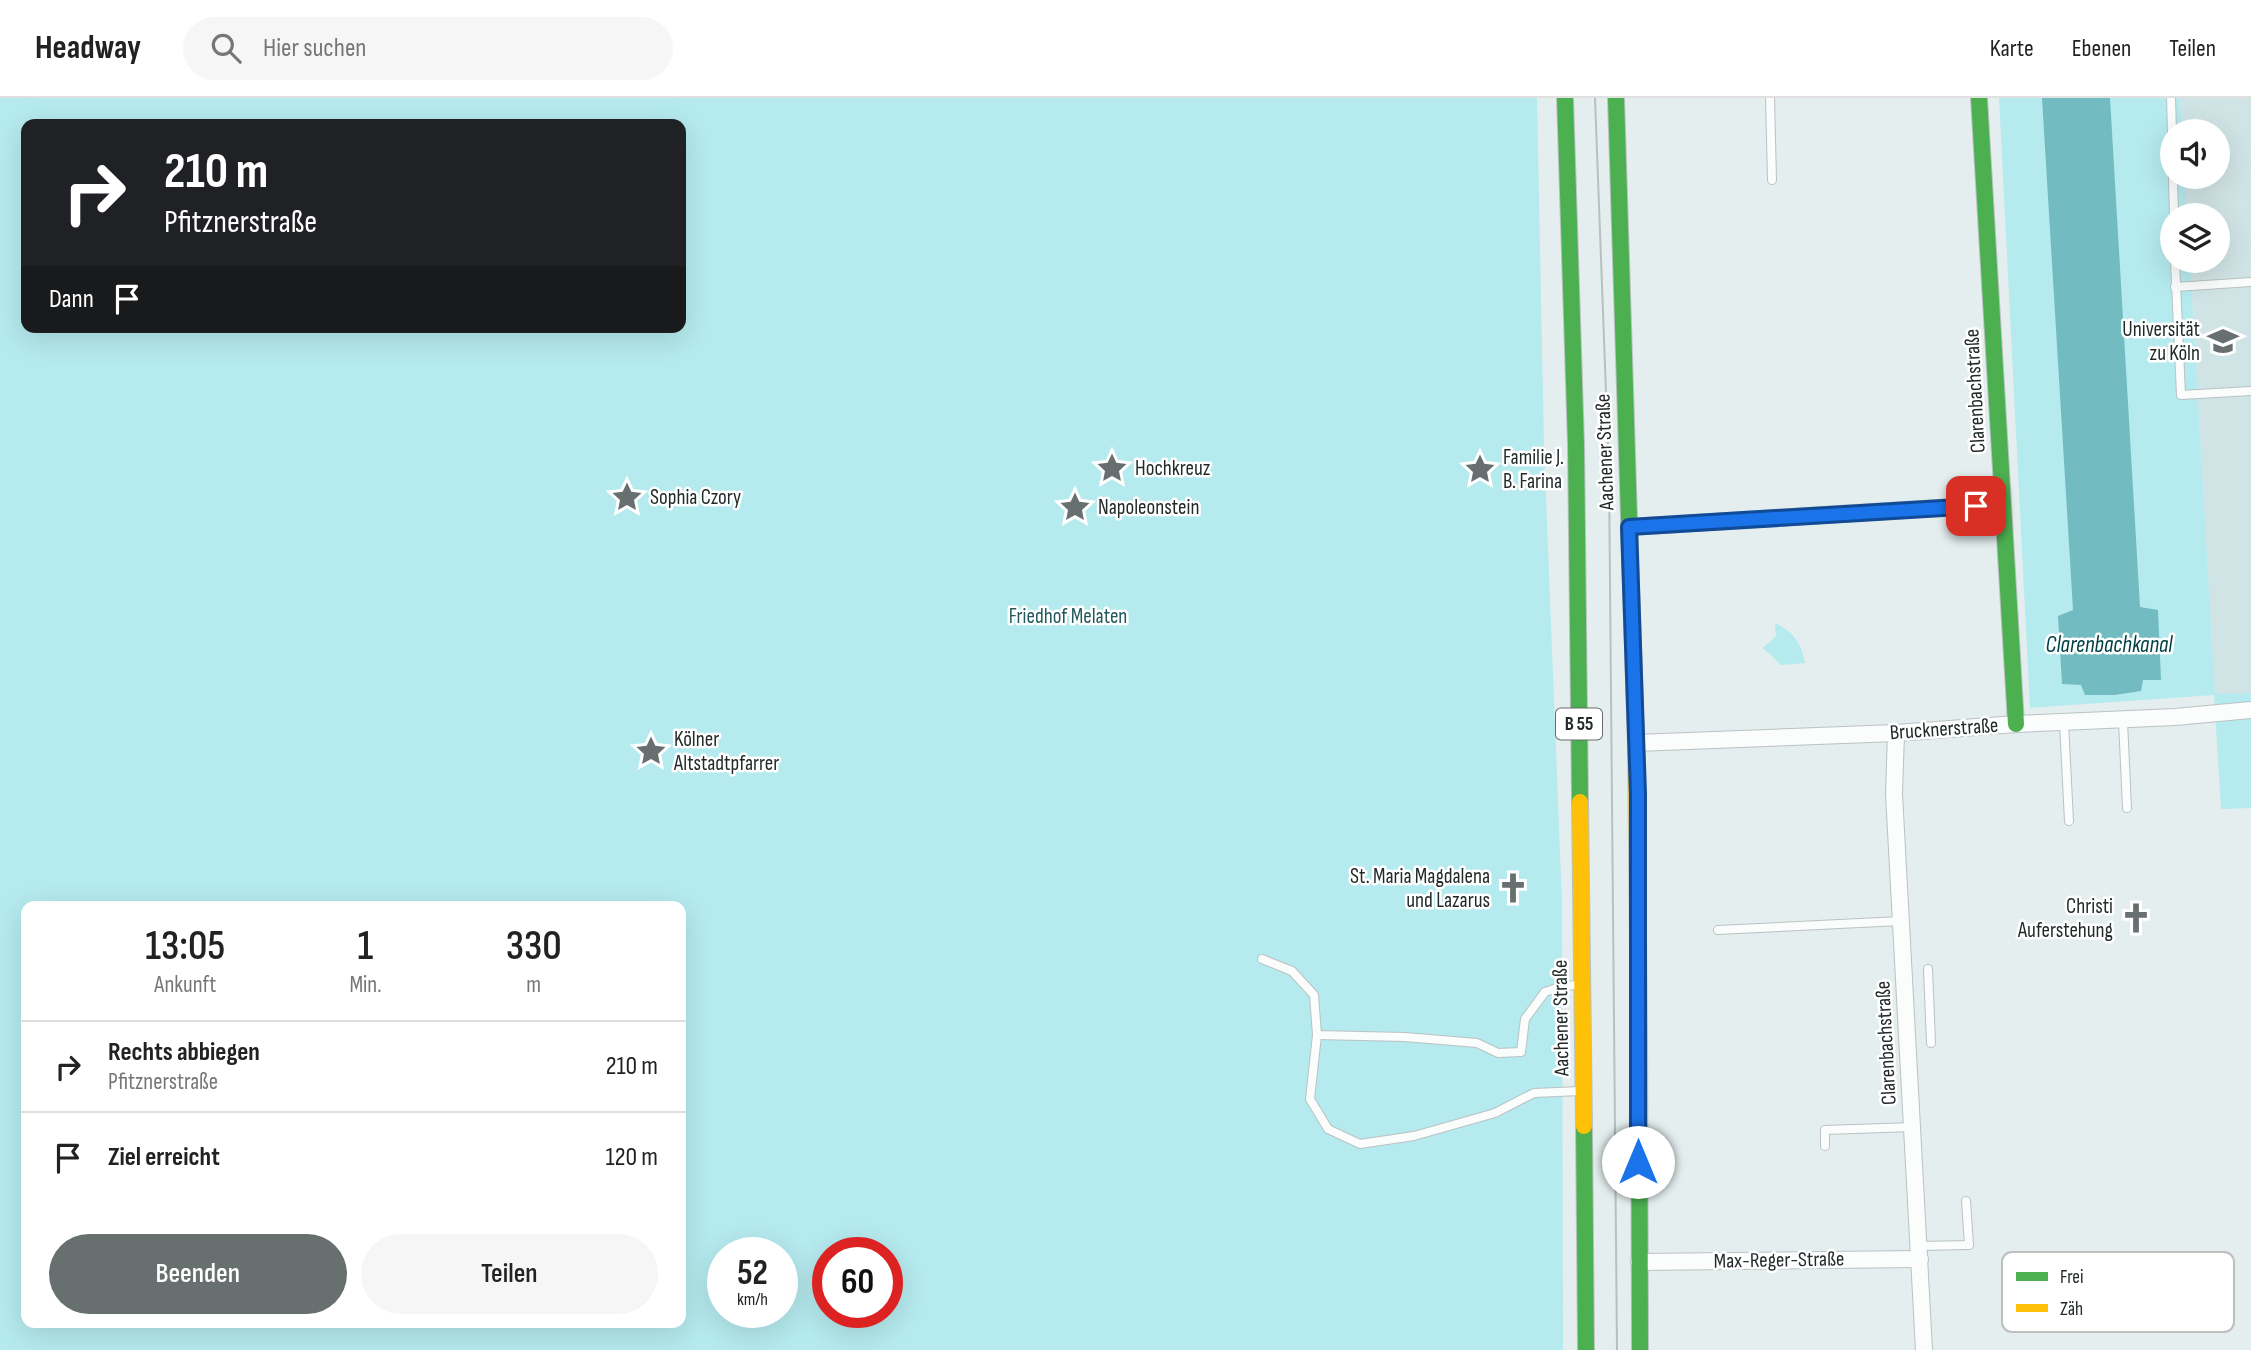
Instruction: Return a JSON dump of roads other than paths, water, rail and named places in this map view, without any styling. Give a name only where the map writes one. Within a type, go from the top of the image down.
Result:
[{"type":"main road","name":"Aachener Straße","points":[[1565,98],[1576,445],[1586,1350]]},
{"type":"main road","name":"Aachener Straße","points":[[1616,98],[1636,743],[1640,1350]]},
{"type":"main road","name":"Clarenbachstraße","points":[[1979,98],[2016,724]]},
{"type":"street","points":[[1629,527],[2003,504]]},
{"type":"street","name":"Brucknerstraße","points":[[1636,743],[1896,733],[2251,710]]},
{"type":"street","name":"Clarenbachstraße","points":[[1896,733],[1894,794],[1924,1350]]},
{"type":"street","name":"Max-Reger-Straße","points":[[1639,1262],[1919,1252]]},
{"type":"lane","points":[[1770,98],[1772,180]]},
{"type":"lane","points":[[2171,98],[2172,119]]},
{"type":"lane","points":[[2175,273],[2181,395],[2251,391]]},
{"type":"lane","points":[[2175,287],[2251,282]]},
{"type":"lane","points":[[2123,720],[2127,808]]},
{"type":"lane","points":[[2064,723],[2069,821]]},
{"type":"lane","points":[[1718,930],[1901,921]]},
{"type":"lane","points":[[1262,959],[1292,971],[1314,995],[1317,1035],[1310,1099],[1328,1129],[1360,1144],[1414,1136],[1495,1113],[1534,1093],[1583,1091]]},
{"type":"lane","points":[[1928,970],[1931,1043]]},
{"type":"lane","points":[[1317,1035],[1405,1037],[1477,1043],[1498,1053],[1521,1052],[1525,1019],[1545,992],[1563,986],[1582,985]]},
{"type":"lane","points":[[1825,1146],[1825,1130],[1912,1128]]},
{"type":"lane","points":[[1919,1252],[1969,1245],[1966,1201]]},
{"type":"water","name":"Clarenbachkanal","points":[[2042,98],[2110,98],[2140,607],[2158,610],[2161,680],[2143,680],[2141,691],[2115,695],[2085,695],[2081,685],[2062,684],[2058,616],[2073,610]]},
{"type":"tram line","points":[[1595,98],[1609,473],[1617,1350]]},
{"type":"place","name":"Universität zu Köln","points":[[2223,341]]},
{"type":"place","name":"Hochkreuz","points":[[1112,468]]},
{"type":"place","name":"Familie J. B. Farina","points":[[1480,469]]},
{"type":"place","name":"Sophia Czory","points":[[627,497]]},
{"type":"place","name":"Napoleonstein","points":[[1075,507]]},
{"type":"place","name":"Kölner Altstadtpfarrer","points":[[651,751]]},
{"type":"place","name":"St. Maria Magdalena und Lazarus","points":[[1513,888]]},
{"type":"place","name":"Christi Auferstehung","points":[[2136,918]]},
{"type":"park label","name":"Friedhof Melaten","points":[[1068,616]]}]
